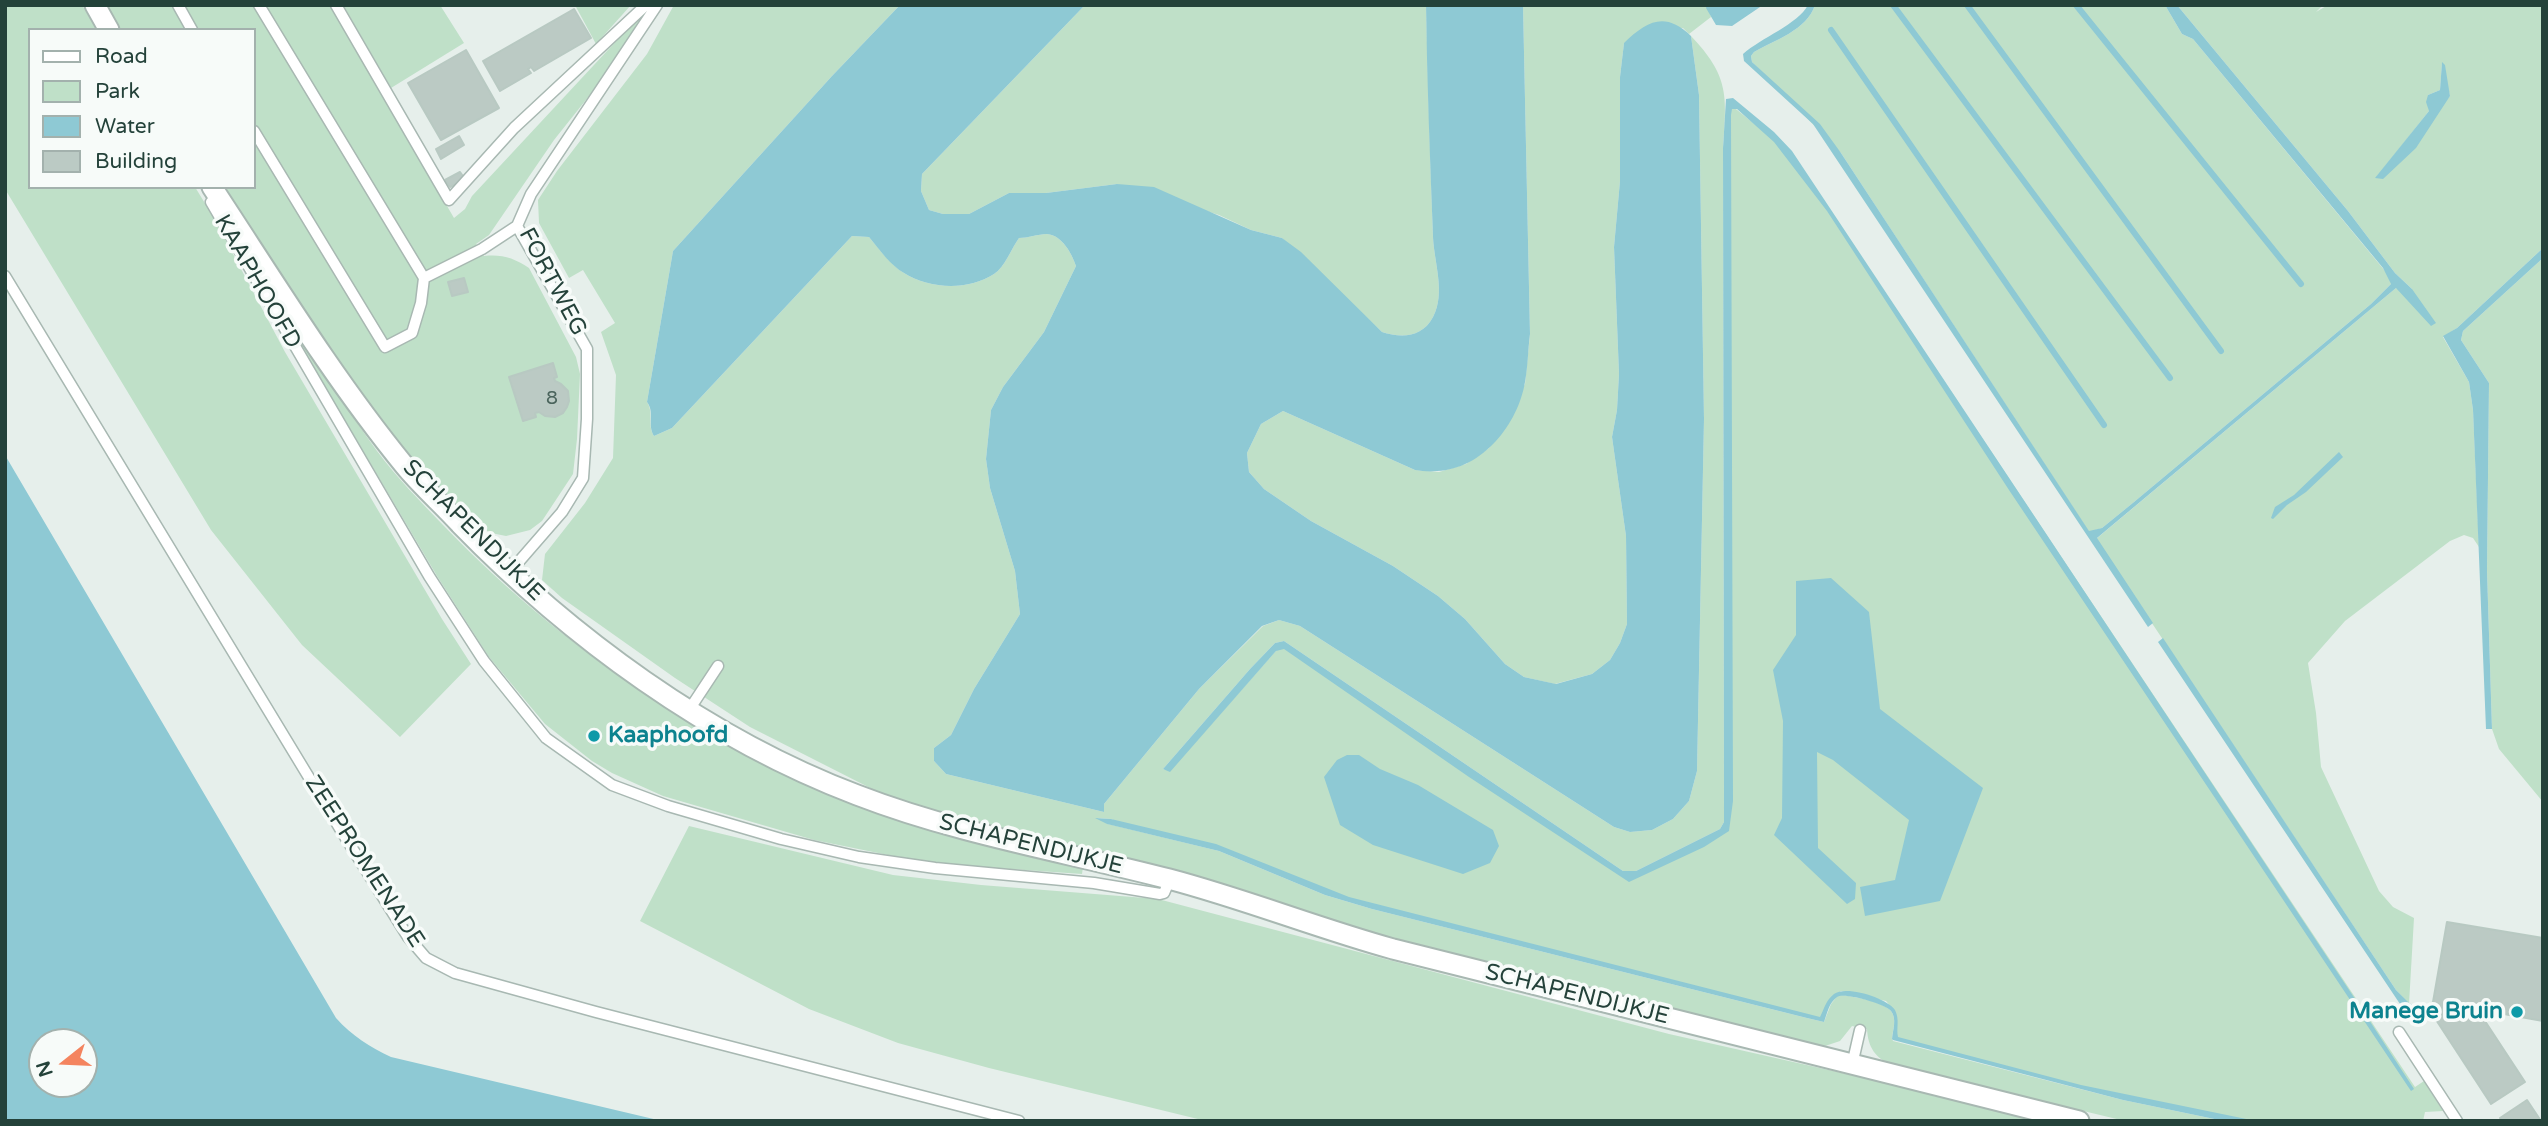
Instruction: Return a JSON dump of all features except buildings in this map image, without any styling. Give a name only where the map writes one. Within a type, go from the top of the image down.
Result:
[{"type":"street","points":[[95,5],[108,28]]},
{"type":"street","name":"SCHAPENDIJKJE","points":[[213,189],[346,388],[399,458],[508,573],[624,665],[689,710],[806,775],[858,796],[959,829],[1170,879],[1251,902],[1296,920],[1393,949],[2078,1121]]},
{"type":"lane","points":[[178,5],[191,28]]},
{"type":"lane","points":[[256,134],[385,347],[412,333],[421,303],[424,278],[259,5]]},
{"type":"lane","points":[[336,5],[449,200],[514,128],[646,5]]},
{"type":"lane","name":"FORTWEG","points":[[508,573],[562,512],[583,478],[587,419],[587,349],[517,226],[531,194],[657,5]]},
{"type":"lane","name":"KAAPHOOFD","points":[[204,189],[429,576],[484,662],[546,738],[612,785],[668,806],[768,835],[859,857],[935,868],[1130,888],[1160,894],[1164,893],[1170,879]]},
{"type":"lane","points":[[424,278],[482,249],[517,226]]},
{"type":"lane","name":"ZEEPROMENADE","points":[[5,275],[342,832],[408,937],[426,958],[455,973],[596,1012],[1019,1121]]},
{"type":"lane","points":[[689,710],[718,666]]},
{"type":"lane","points":[[1852,1065],[1860,1030]]},
{"type":"lane","points":[[2399,1032],[2457,1121]]},
{"type":"green space","points":[[5,5],[82,5],[96,28],[28,28],[28,189],[196,189],[285,352],[471,664],[400,737],[302,645],[211,530],[5,189]]},
{"type":"green space","points":[[105,5],[330,5],[454,218],[647,8],[648,22],[554,140],[489,235],[476,244],[484,256],[508,258],[529,268],[576,357],[580,374],[573,474],[542,521],[530,530],[506,536],[491,533],[476,525],[397,443],[350,383],[224,189],[256,189],[256,28],[119,28]]},
{"type":"green space","points":[[343,5],[440,5],[464,43],[391,88]]},
{"type":"green space","points":[[575,5],[631,5],[596,44]]},
{"type":"green space","points":[[674,5],[900,5],[673,251],[647,402],[654,436],[672,428],[852,236],[869,237],[899,270],[937,285],[972,283],[994,274],[1005,262],[1019,238],[1052,235],[1066,246],[1074,261],[1076,266],[1044,332],[1003,387],[991,410],[986,459],[990,488],[1015,571],[1020,614],[974,689],[951,735],[934,748],[934,761],[946,774],[1104,812],[1104,804],[1199,689],[1263,626],[1279,620],[1300,626],[1614,827],[1630,832],[1652,830],[1673,819],[1689,801],[1697,771],[1704,419],[1699,95],[1691,36],[1713,63],[1723,87],[1725,100],[1724,822],[1720,829],[1636,871],[1623,871],[1284,641],[1275,643],[1250,669],[1163,769],[1167,770],[1180,759],[1282,644],[1629,878],[1728,829],[1731,105],[1789,152],[2415,1087],[2424,1081],[2443,1111],[2425,1112],[2423,1121],[2240,1121],[2153,1105],[1893,1039],[1895,1018],[1886,1001],[1841,991],[1837,995],[1865,999],[1887,1007],[1894,1017],[1892,1038],[1893,1041],[2123,1100],[2224,1121],[2125,1121],[1892,1065],[1873,1051],[1867,1029],[1852,1026],[1840,1041],[1825,1046],[1320,920],[1204,879],[940,813],[882,794],[750,727],[675,678],[562,598],[542,580],[545,554],[585,503],[613,458],[616,375],[601,332],[615,323],[583,270],[569,278],[539,223],[538,200],[557,171],[647,54]],"holes":[[[1097,818],[1111,819],[1132,828],[1223,850],[1316,888],[1355,900],[1821,1018],[1825,1009],[1836,998],[1824,1022],[1807,1018],[1372,909],[1325,895],[1219,851],[1108,824]]]},
{"type":"green space","points":[[1085,5],[1426,5],[1433,237],[1439,288],[1437,308],[1428,324],[1410,335],[1382,332],[1282,238],[1251,230],[1219,215],[1117,184],[1046,193],[1009,193],[969,214],[943,214],[929,210],[921,191],[922,174]]},
{"type":"green space","points":[[1523,5],[1707,5],[1711,17],[1689,34],[1683,28],[1624,43],[1620,77],[1620,181],[1614,247],[1619,374],[1612,437],[1626,536],[1627,624],[1610,660],[1592,674],[1555,684],[1524,677],[1505,664],[1465,619],[1438,596],[1393,566],[1311,521],[1264,489],[1249,472],[1247,453],[1261,424],[1283,411],[1415,470],[1439,472],[1466,464],[1489,448],[1525,384],[1530,334]]},
{"type":"green space","points":[[1815,5],[2165,5],[2182,34],[2193,39],[2390,277],[2391,284],[2371,304],[2134,502],[2102,528],[2089,532],[1841,153],[1752,62],[1751,56],[1754,52],[1798,28],[1811,14]]},
{"type":"green space","points":[[2177,5],[2323,5],[2316,12],[2328,5],[2543,6],[2543,248],[2457,328],[2443,337],[2469,382],[2473,410],[2479,547],[2473,538],[2464,535],[2450,541],[2345,621],[2308,663],[2321,767],[2379,891],[2393,907],[2414,918],[2409,1004],[2396,990],[2096,539],[2396,288],[2412,289],[2395,273],[2348,211]],"holes":[[[2442,63],[2450,96],[2376,178],[2429,111],[2428,95],[2440,90]]]},
{"type":"green space","points":[[2543,258],[2543,802],[2499,749],[2492,729],[2487,571],[2489,383],[2461,340],[2463,331]]},
{"type":"green space","points":[[301,336],[367,437],[409,490],[493,574],[602,664],[661,704],[722,740],[784,773],[848,801],[955,838],[1083,867],[1082,874],[953,865],[814,840],[663,796],[592,761],[545,724],[489,657],[437,576],[297,339]]},
{"type":"green space","points":[[689,826],[893,875],[1158,899],[1669,1034],[1931,1093],[1933,1096],[2053,1121],[1206,1121],[898,1043],[809,1009],[640,921]]},
{"type":"water","points":[[900,5],[1085,5],[922,174],[921,191],[929,210],[943,214],[969,214],[1009,193],[1046,193],[1117,184],[1154,187],[1251,230],[1282,238],[1301,252],[1382,332],[1410,335],[1428,324],[1439,298],[1433,237],[1426,5],[1523,5],[1530,334],[1521,398],[1506,428],[1496,442],[1469,462],[1454,468],[1426,471],[1415,470],[1283,411],[1261,424],[1247,453],[1249,472],[1264,489],[1311,521],[1393,566],[1438,596],[1465,619],[1505,664],[1524,677],[1556,684],[1592,674],[1610,660],[1627,624],[1626,536],[1612,437],[1619,374],[1614,247],[1620,181],[1620,77],[1624,43],[1648,25],[1664,21],[1682,28],[1691,36],[1699,95],[1704,419],[1697,771],[1689,801],[1673,819],[1652,830],[1630,832],[1614,827],[1300,626],[1279,620],[1262,626],[1199,689],[1104,804],[1104,812],[946,774],[934,761],[934,748],[951,735],[974,689],[1020,614],[1015,571],[990,488],[986,459],[991,410],[1003,387],[1044,332],[1076,266],[1066,246],[1047,234],[1019,238],[1005,262],[994,274],[972,283],[949,286],[925,282],[904,273],[885,257],[869,237],[852,236],[672,428],[654,436],[647,402],[673,251]]},
{"type":"water","points":[[1707,5],[1763,5],[1732,26],[1716,25],[1706,8]]},
{"type":"water","points":[[1808,5],[1815,5],[1805,21],[1798,28],[1754,52],[1751,56],[1752,62],[1820,124],[1841,153],[2089,531],[2102,528],[2134,502],[2371,304],[2391,284],[2383,268],[2193,39],[2182,34],[2165,5],[2177,5],[2348,211],[2395,273],[2412,289],[2436,323],[2431,326],[2396,288],[2097,538],[2153,623],[2148,627],[1813,124],[1744,61],[1743,54],[1788,25]]},
{"type":"water","points":[[2442,62],[2445,65],[2450,96],[2416,148],[2383,179],[2375,178],[2429,111],[2426,102],[2428,95],[2440,90]]},
{"type":"water","points":[[1733,98],[1774,132],[1792,151],[2414,1089],[2411,1091],[2009,490],[1827,211],[1774,142],[1737,109],[1732,109],[1731,115],[1733,801],[1729,831],[1704,847],[1629,882],[1469,777],[1284,649],[1276,651],[1170,772],[1163,769],[1250,669],[1275,643],[1284,641],[1623,871],[1636,871],[1720,829],[1724,822],[1723,148],[1726,99]]},
{"type":"water","points":[[2543,248],[2543,258],[2463,331],[2461,340],[2489,383],[2487,571],[2492,729],[2486,729],[2473,410],[2469,382],[2443,336],[2457,328]]},
{"type":"water","points":[[2339,452],[2343,457],[2306,492],[2271,518],[2275,507],[2294,495]]},
{"type":"water","points":[[5,455],[336,1018],[362,1041],[391,1057],[662,1121],[5,1121]]},
{"type":"water","points":[[1831,578],[1869,612],[1880,709],[1983,788],[1940,901],[1865,916],[1860,887],[1895,880],[1909,820],[1833,760],[1817,752],[1818,848],[1856,883],[1855,899],[1847,904],[1774,835],[1782,818],[1783,721],[1773,670],[1796,635],[1796,581]]},
{"type":"water","points":[[2163,638],[2396,990],[2415,1006],[2412,1015],[2404,1010],[2158,642]]},
{"type":"water","points":[[1347,755],[1359,755],[1380,769],[1418,785],[1493,830],[1499,846],[1490,863],[1463,874],[1373,845],[1340,825],[1324,777],[1337,760]]},
{"type":"water","points":[[1095,818],[1111,819],[1216,844],[1349,897],[1820,1017],[1834,994],[1847,991],[1866,994],[1884,1001],[1895,1010],[1898,1037],[2081,1085],[2256,1121],[2224,1121],[2123,1100],[1893,1040],[1894,1021],[1891,1011],[1881,1005],[1848,996],[1834,999],[1824,1022],[1372,909],[1325,895],[1219,851],[1107,824]]},
{"type":"waterway","points":[[1893,5],[2170,378]]},
{"type":"waterway","points":[[1967,5],[2221,351]]},
{"type":"waterway","points":[[2076,5],[2301,284]]},
{"type":"waterway","points":[[1831,30],[2104,425]]},
{"type":"place","name":"Kaaphoofd","points":[[594,736]]},
{"type":"place","name":"Manege Bruin","points":[[2517,1012]]}]
